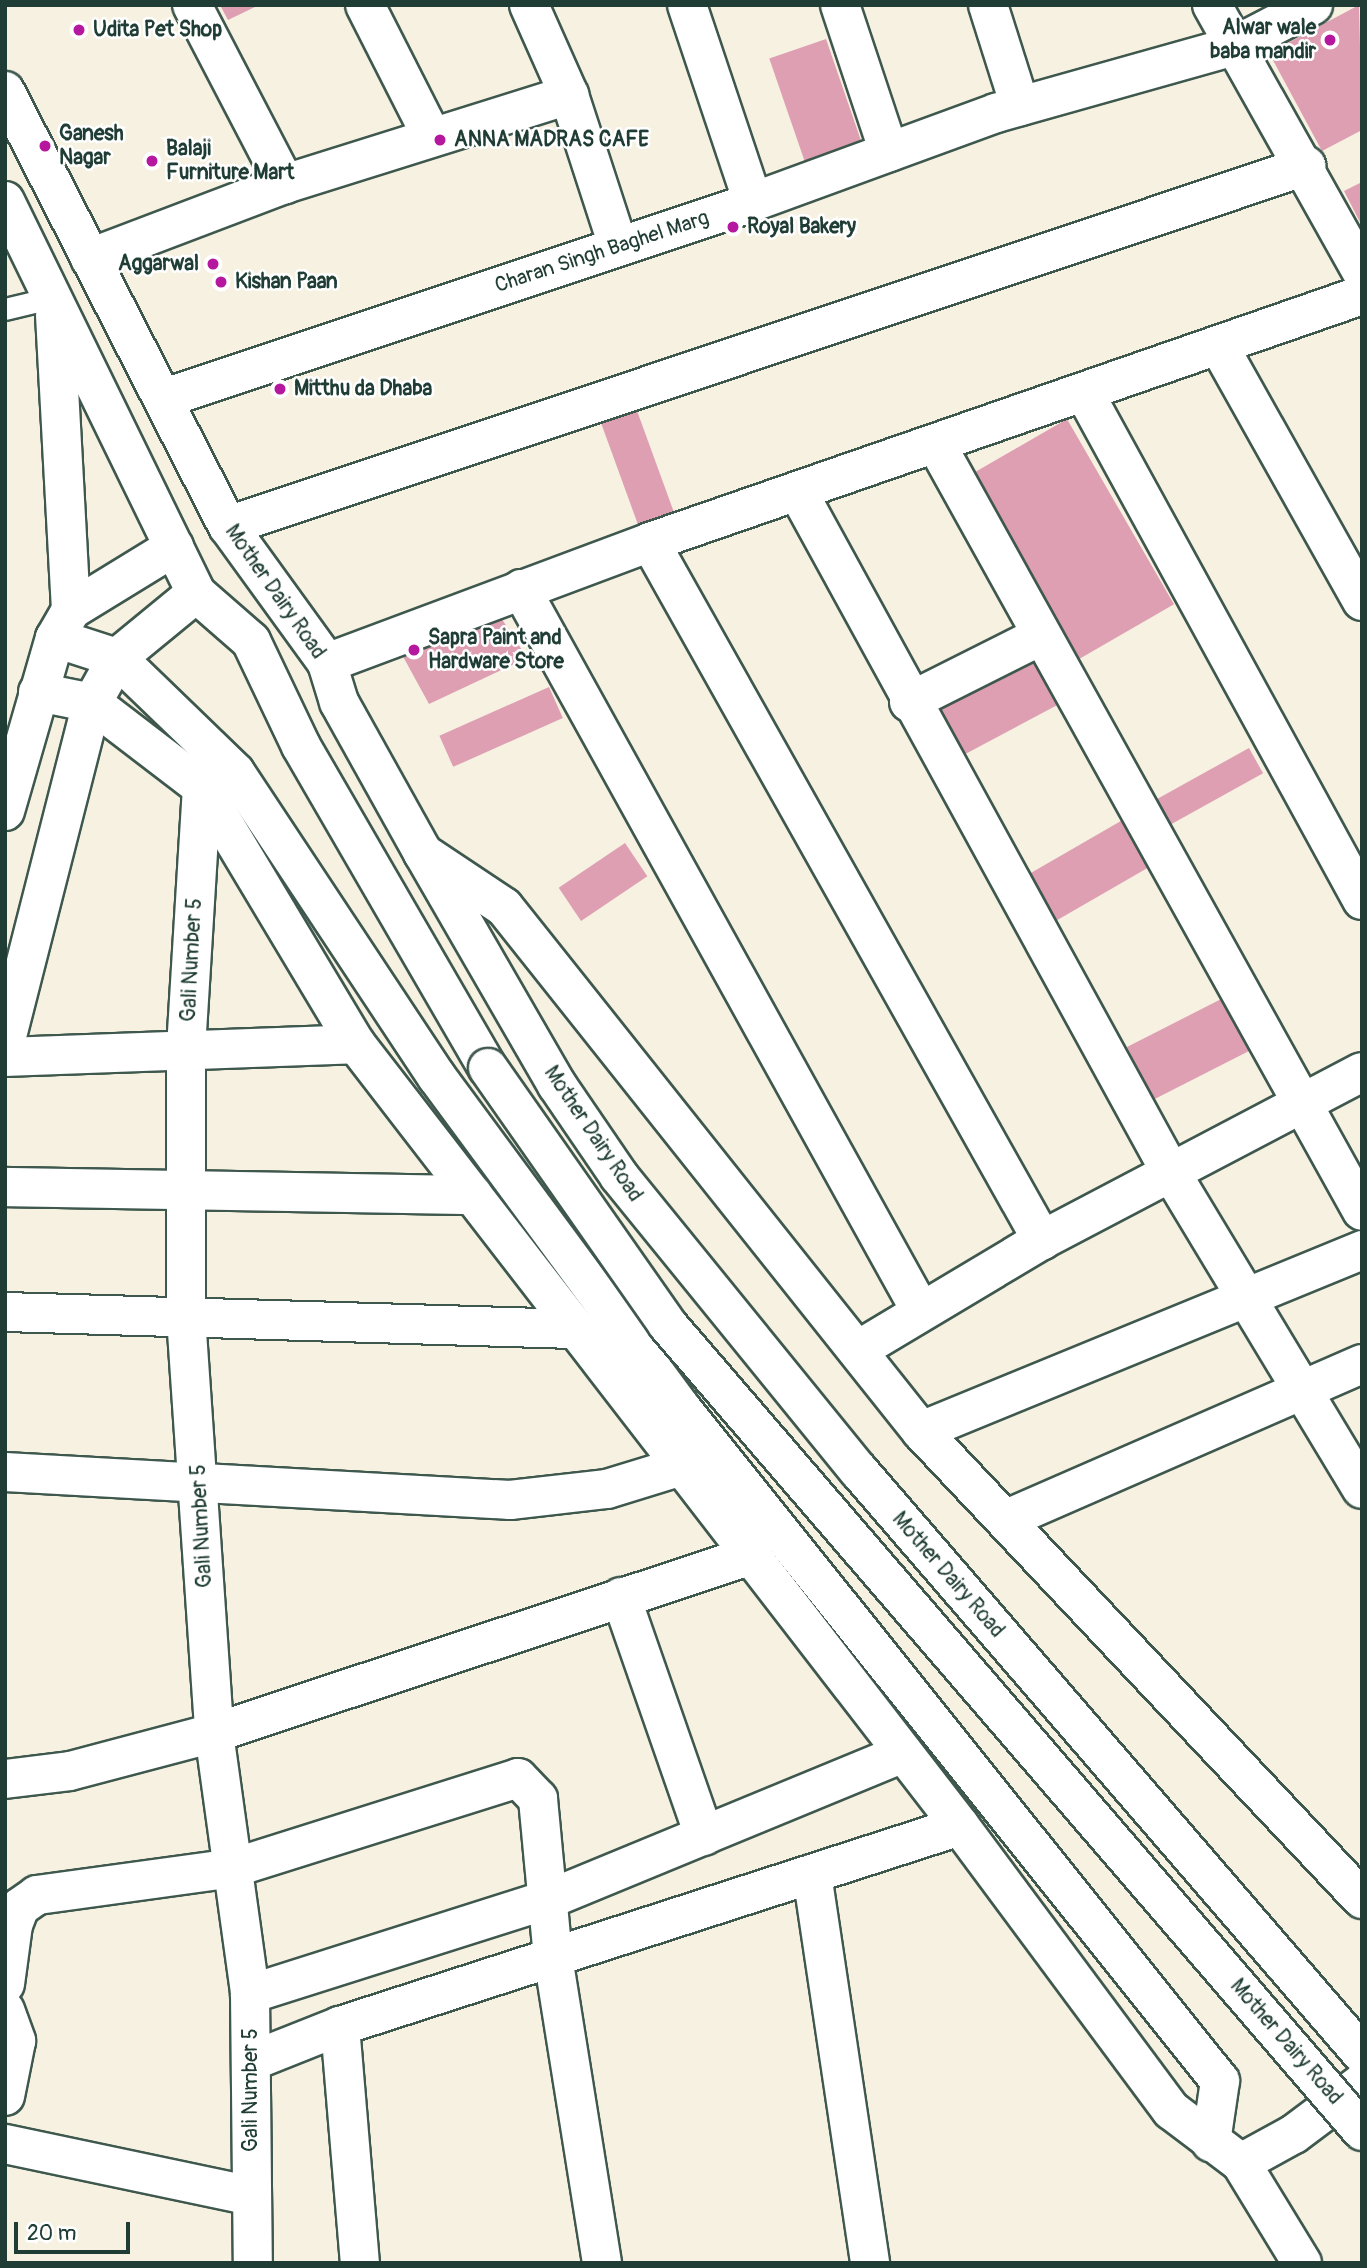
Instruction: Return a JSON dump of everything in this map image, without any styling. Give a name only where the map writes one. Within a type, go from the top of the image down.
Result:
[{"type":"street","points":[[192,5],[285,184]]},
{"type":"street","points":[[365,5],[432,137]]},
{"type":"street","points":[[529,5],[569,95],[618,246]]},
{"type":"street","points":[[687,5],[753,202]]},
{"type":"street","points":[[840,5],[889,152]]},
{"type":"street","points":[[988,5],[1020,106]]},
{"type":"street","points":[[1213,5],[1234,46],[1306,166],[1362,272]]},
{"type":"street","name":"Charan Singh Baghel Marg","points":[[165,398],[753,202],[1020,106],[1234,46],[1313,5]]},
{"type":"street","name":"Mother Dairy Road","points":[[5,91],[165,398],[228,526],[327,663],[339,702],[557,1085],[706,1290],[1362,2054]]},
{"type":"street","points":[[90,258],[285,184],[569,95]]},
{"type":"street","points":[[228,526],[1306,166]]},
{"type":"street","name":"Mother Dairy Road","points":[[5,201],[55,298],[196,593],[251,641],[301,746],[488,1068],[667,1324],[1362,2131]]},
{"type":"street","points":[[327,663],[650,542],[1220,348],[1362,296]]},
{"type":"street","points":[[5,811],[37,692],[63,624],[55,298]]},
{"type":"street","points":[[1220,348],[1362,601]]},
{"type":"street","points":[[1085,394],[1362,900]]},
{"type":"street","points":[[936,444],[1040,636],[1362,1211]]},
{"type":"street","points":[[798,492],[909,702],[1170,1171],[1243,1296],[1302,1387],[1362,1489]]},
{"type":"street","points":[[650,542],[1042,1240]]},
{"type":"street","points":[[63,624],[174,547]]},
{"type":"street","points":[[521,590],[919,1308]]},
{"type":"street","points":[[5,1044],[93,703],[117,658],[196,593]]},
{"type":"street","points":[[63,624],[117,658],[235,772],[437,1077],[681,1408],[1220,2081],[1226,2153]]},
{"type":"street","points":[[909,702],[1040,636]]},
{"type":"street","points":[[37,692],[93,703],[202,788],[356,1044],[960,1826],[1171,2110],[1226,2153],[1302,2263]]},
{"type":"street","name":"Gali Number 5","points":[[202,788],[186,1050],[187,1317],[200,1480],[214,1733],[250,1994],[253,2263]]},
{"type":"street","points":[[423,853],[504,907],[921,1431],[1007,1519],[1362,1899]]},
{"type":"street","points":[[5,1057],[356,1044]]},
{"type":"street","points":[[858,1350],[919,1308],[1042,1240],[1362,1072]]},
{"type":"street","points":[[5,1187],[474,1195]]},
{"type":"street","points":[[921,1431],[1243,1296],[1362,1250]]},
{"type":"street","points":[[5,1312],[576,1329]]},
{"type":"street","points":[[1007,1519],[1302,1387],[1362,1364]]},
{"type":"street","points":[[5,1472],[200,1480],[510,1500],[607,1489],[682,1466]]},
{"type":"street","points":[[5,1779],[70,1771],[214,1733],[395,1678],[621,1597],[749,1556]]},
{"type":"street","points":[[621,1597],[704,1836]]},
{"type":"street","points":[[250,1994],[547,1900],[903,1753]]},
{"type":"street","points":[[5,1984],[13,1925],[20,1907],[37,1895],[233,1868],[519,1778],[538,1799],[553,1957],[602,2263]]},
{"type":"street","points":[[252,2061],[340,2026],[960,1826]]},
{"type":"street","points":[[812,1874],[870,2263]]},
{"type":"street","points":[[5,2010],[16,2041],[5,2096]]},
{"type":"street","points":[[340,2026],[360,2263]]},
{"type":"street","points":[[1226,2153],[1294,2134],[1362,2083]]},
{"type":"street","points":[[5,2144],[251,2196]]},
{"type":"lane","points":[[5,309],[55,298]]},
{"type":"building","points":[[220,5],[259,5],[228,20]]},
{"type":"building","points":[[1359,5],[1362,130],[1322,151],[1269,53]]},
{"type":"building","points":[[826,39],[863,148],[807,167],[769,59]]},
{"type":"building","points":[[1362,182],[1362,226],[1344,191]]},
{"type":"building","points":[[636,408],[676,519],[641,532],[600,421]]},
{"type":"building","points":[[1067,419],[1174,604],[1067,666],[960,480]]},
{"type":"building","points":[[498,613],[527,658],[429,704],[400,651]]},
{"type":"building","points":[[1040,652],[1066,701],[963,755],[937,707]]},
{"type":"building","points":[[549,687],[563,718],[453,767],[439,736]]},
{"type":"building","points":[[1249,748],[1263,773],[1160,831],[1146,805]]},
{"type":"building","points":[[1133,814],[1160,861],[1057,920],[1030,874]]},
{"type":"building","points":[[625,843],[647,876],[581,921],[559,888]]},
{"type":"building","points":[[1233,993],[1260,1046],[1154,1100],[1127,1047]]},
{"type":"place","name":"Udita Pet Shop","points":[[79,30]]},
{"type":"place","name":"Alwar wale baba mandir","points":[[1330,40]]},
{"type":"place","name":"ANNA MADRAS CAFE","points":[[440,140]]},
{"type":"place","name":"Ganesh Nagar","points":[[45,146]]},
{"type":"place","name":"Balaji Furniture Mart","points":[[152,161]]},
{"type":"place","name":"Royal Bakery","points":[[733,227]]},
{"type":"place","name":"Aggarwal","points":[[213,264]]},
{"type":"place","name":"Kishan Paan","points":[[221,282]]},
{"type":"place","name":"Mitthu da Dhaba","points":[[280,389]]},
{"type":"place","name":"Sapra Paint and Hardware Store","points":[[414,650]]}]
